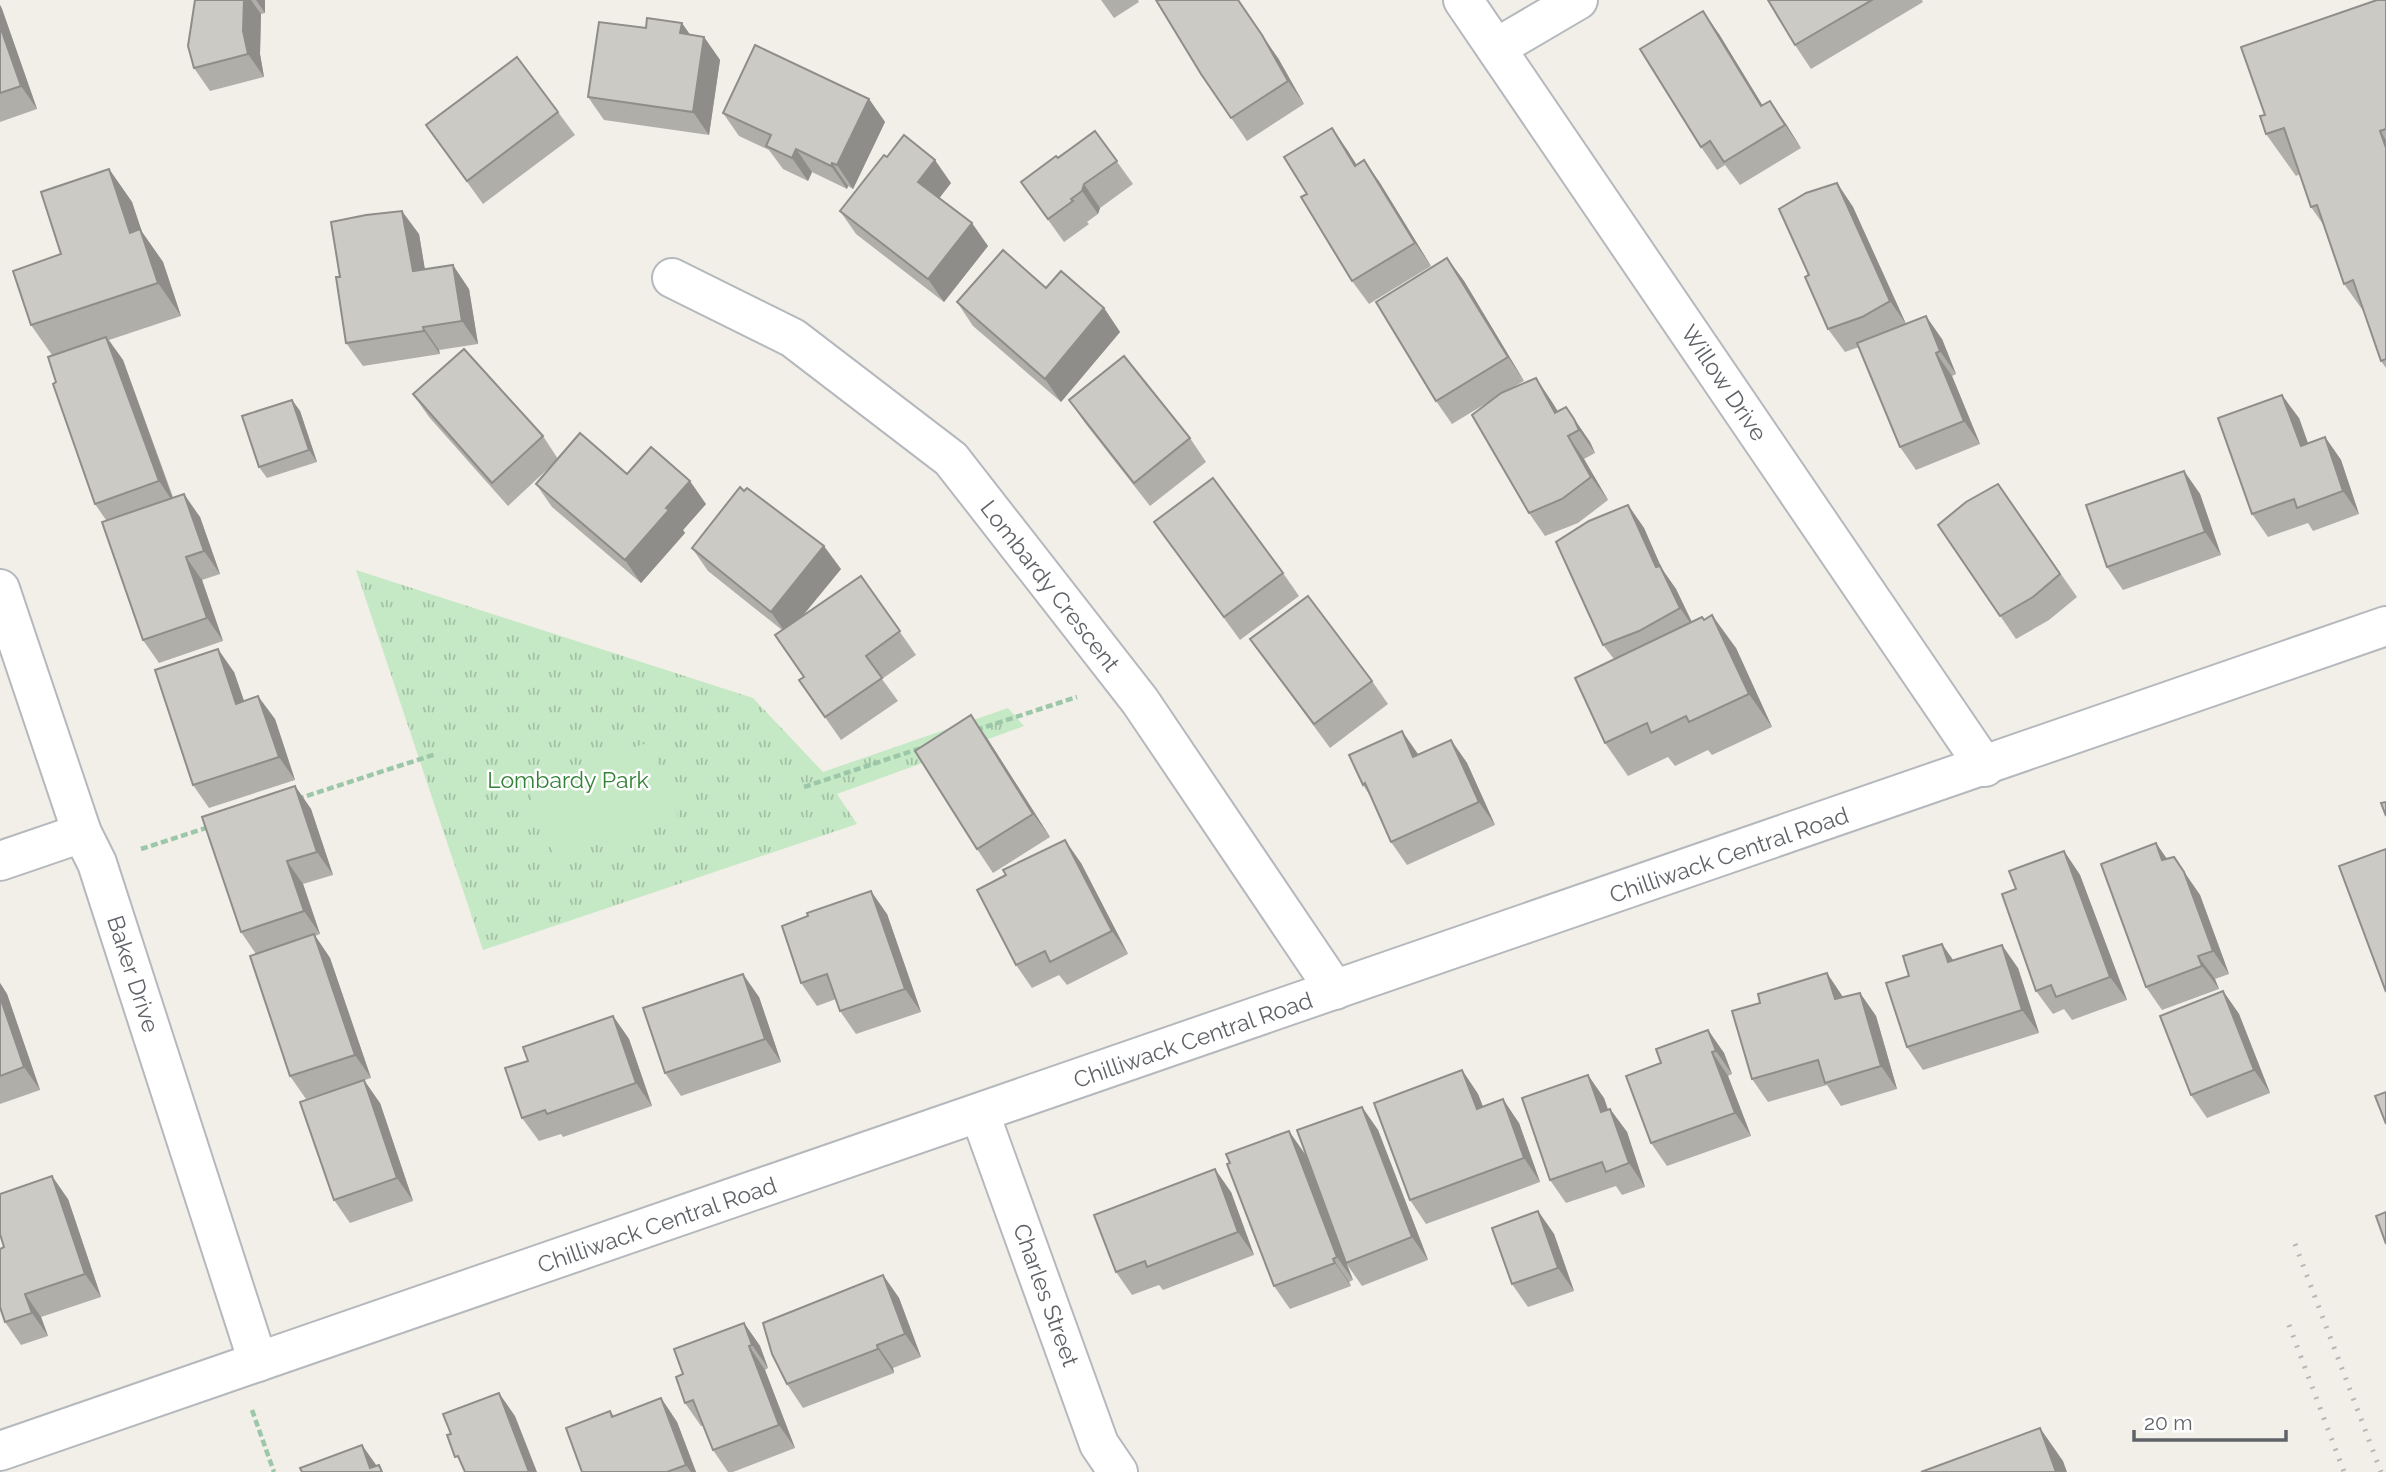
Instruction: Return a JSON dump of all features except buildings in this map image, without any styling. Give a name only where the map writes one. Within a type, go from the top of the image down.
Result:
[{"type":"street","name":"Willow Drive","points":[[1463,0],[1984,767]]},
{"type":"street","points":[[1496,48],[1578,0]]},
{"type":"street","name":"Lombardy Crescent","points":[[671,278],[793,338],[951,459],[1125,681],[1335,990]]},
{"type":"street","name":"Baker Drive","points":[[0,589],[89,848],[248,1366]]},
{"type":"street","name":"Chilliwack Central Road","points":[[0,1451],[2386,626]]},
{"type":"street","points":[[0,861],[89,848]]},
{"type":"street","name":"Charles Street","points":[[980,1114],[1099,1444],[1118,1472]]},
{"type":"path","points":[[971,732],[1125,681]]},
{"type":"path","points":[[804,787],[932,745]]},
{"type":"path","points":[[293,800],[436,754]]},
{"type":"path","points":[[89,848],[214,825]]},
{"type":"path","points":[[248,1366],[274,1472]]},
{"type":"green space","name":"Lombardy Park","points":[[356,570],[753,698],[823,772],[1008,708],[1024,726],[837,794],[857,824],[483,950]]},
{"type":"green space","points":[[650,742],[678,817],[555,859],[526,783]]},
{"type":"railway","points":[[2295,1244],[2381,1472]]},
{"type":"railway","points":[[2289,1325],[2344,1472]]}]
